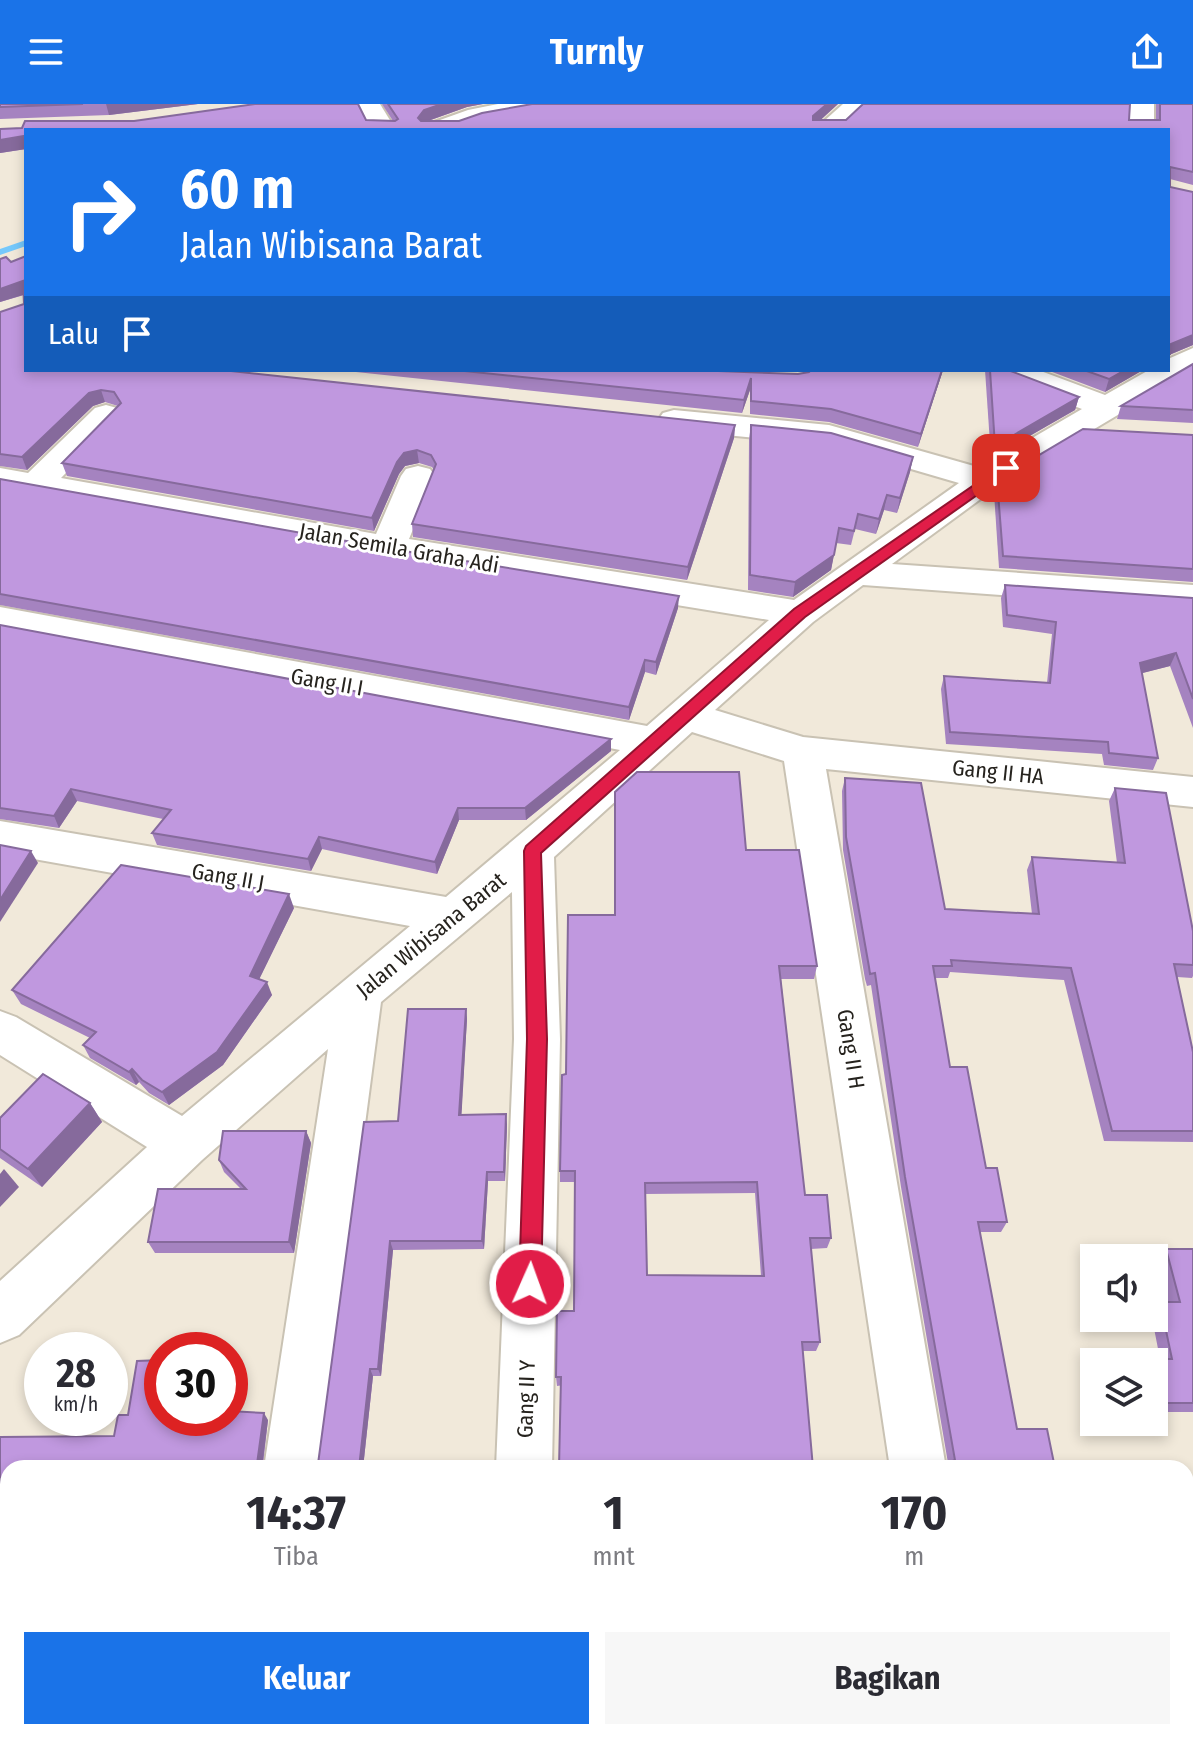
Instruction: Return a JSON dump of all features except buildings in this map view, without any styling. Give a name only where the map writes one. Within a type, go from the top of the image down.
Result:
[{"type":"street","points":[[368,104],[382,128]]},
{"type":"street","points":[[829,128],[858,104]]},
{"type":"street","points":[[1141,128],[1142,104]]},
{"type":"street","points":[[441,128],[477,115],[530,105]]},
{"type":"street","name":"Jalan Wibisana Barat","points":[[1170,369],[1193,357]]},
{"type":"street","points":[[1019,372],[1120,420]]},
{"type":"street","name":"Jalan Wibisana Barat","points":[[0,1317],[185,1144],[359,993],[533,851],[800,613],[985,480],[1071,429],[1120,420],[1143,384],[1165,372]]},
{"type":"street","points":[[1143,384],[1193,387]]},
{"type":"street","points":[[36,484],[106,415]]},
{"type":"street","points":[[645,417],[829,435],[985,480]]},
{"type":"street","points":[[388,547],[418,476]]},
{"type":"street","name":"Jalan Semila Graha Adi","points":[[0,478],[388,547],[800,613]]},
{"type":"street","points":[[854,573],[1193,597]]},
{"type":"street","name":"Gang II I","points":[[0,620],[654,742]]},
{"type":"street","points":[[684,715],[803,752]]},
{"type":"street","name":"Gang II HA","points":[[803,752],[1193,792]]},
{"type":"street","name":"Gang II H","points":[[803,752],[917,1460]]},
{"type":"street","name":"Gang II J","points":[[0,837],[456,916]]},
{"type":"street","name":"Gang II Y","points":[[524,1460],[537,1039],[533,851]]},
{"type":"street","points":[[293,1460],[359,993]]},
{"type":"street","points":[[0,1031],[185,1144]]},
{"type":"waterway","points":[[0,252],[24,244]]},
{"type":"route","points":[[530,1284],[537,1039],[533,851],[800,613],[1006,468]]}]
